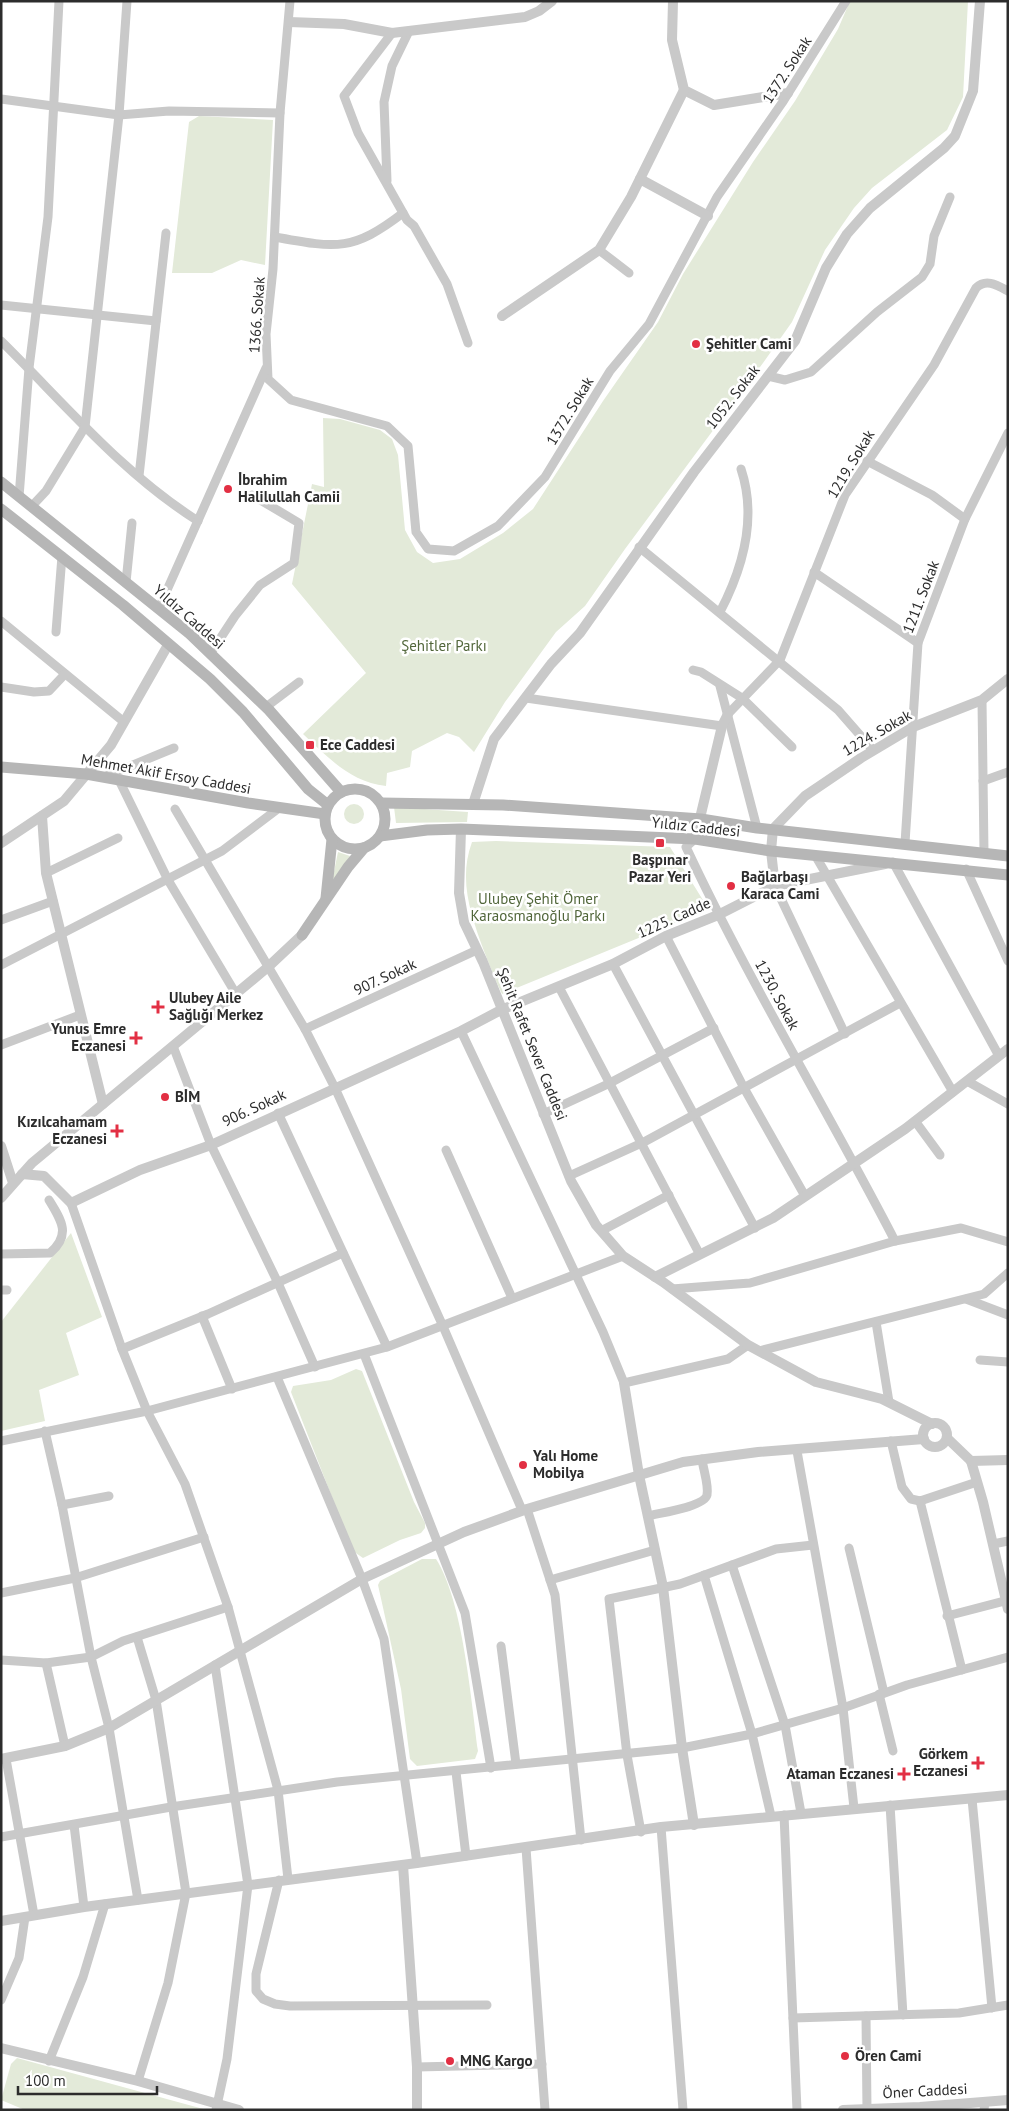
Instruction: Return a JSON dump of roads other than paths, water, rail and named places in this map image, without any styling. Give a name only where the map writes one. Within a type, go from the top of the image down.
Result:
[{"type":"main road","name":"Yıldız Caddesi","points":[[1,482],[159,608],[210,654],[266,707],[341,792]]},
{"type":"main road","points":[[1,509],[124,605],[168,645],[210,679],[236,706],[326,810]]},
{"type":"main road","name":"Mehmet Akif Ersoy Caddesi","points":[[1,767],[86,774],[279,808],[326,810]]},
{"type":"main road","points":[[364,848],[346,848],[332,838],[325,823],[326,810],[341,792],[349,789],[367,791],[381,803],[385,820],[380,836]]},
{"type":"main road","name":"Yıldız Caddesi","points":[[381,803],[473,804],[700,819],[773,830],[905,843],[1008,856]]},
{"type":"main road","name":"Yıldız Caddesi","points":[[302,935],[348,867],[364,848],[373,844],[380,836],[427,830],[462,829],[566,832],[695,840],[771,851],[966,869],[1008,875]]},
{"type":"main road","points":[[326,899],[332,838]]},
{"type":"street","points":[[19,497],[29,368],[48,217],[59,1]]},
{"type":"street","points":[[32,506],[46,491],[85,427],[119,115],[127,1]]},
{"type":"street","name":"1366. Sokak","points":[[159,608],[267,365],[266,334],[275,237],[280,113],[290,1]]},
{"type":"street","points":[[289,22],[344,24],[392,32],[525,17],[539,11],[552,1]]},
{"type":"street","points":[[502,316],[598,250],[640,179],[684,90],[672,40],[673,1]]},
{"type":"street","name":"1372. Sokak","points":[[267,365],[268,380],[291,400],[388,426],[408,446],[416,532],[428,549],[454,551],[498,526],[545,477],[610,372],[649,324],[717,197],[788,93],[846,1]]},
{"type":"street","name":"1052. Sokak","points":[[473,804],[494,739],[551,664],[580,633],[639,547],[795,341],[826,268],[847,234],[870,208],[944,148],[955,136],[972,91],[980,1]]},
{"type":"street","points":[[387,184],[384,102],[392,66],[409,30]]},
{"type":"street","points":[[392,32],[344,96],[358,133],[404,214],[414,226],[447,284],[468,343]]},
{"type":"street","points":[[684,90],[714,105],[788,93]]},
{"type":"street","points":[[1,99],[119,115],[169,111],[280,113]]},
{"type":"street","points":[[640,179],[708,216]]},
{"type":"street","points":[[768,376],[785,380],[810,372],[878,312],[922,277],[930,264],[934,236],[950,196]]},
{"type":"street","points":[[275,237],[322,245],[353,243],[379,232],[404,214]]},
{"type":"street","points":[[138,476],[166,233]]},
{"type":"street","points":[[598,250],[629,273]]},
{"type":"street","name":"1219. Sokak","points":[[728,714],[780,660],[845,495],[934,365],[976,288],[985,283],[993,284],[1008,291]]},
{"type":"street","points":[[1,305],[156,321]]},
{"type":"street","points":[[1,341],[85,427],[138,476],[198,521]]},
{"type":"street","name":"1211. Sokak","points":[[905,843],[918,644],[965,519],[1006,440]]},
{"type":"street","points":[[867,461],[932,495],[965,519]]},
{"type":"street","points":[[720,612],[736,574],[748,522],[748,492],[741,469]]},
{"type":"street","points":[[210,654],[235,616],[260,585],[294,563],[299,523],[252,495]]},
{"type":"street","points":[[126,582],[132,523]]},
{"type":"street","points":[[639,547],[780,660],[838,710],[873,750]]},
{"type":"street","points":[[56,632],[62,556]]},
{"type":"street","points":[[814,572],[918,644]]},
{"type":"street","points":[[1,621],[124,722]]},
{"type":"street","points":[[1,843],[64,801],[111,745],[168,645]]},
{"type":"street","points":[[693,670],[701,672],[720,686],[742,698],[792,747]]},
{"type":"street","points":[[1,687],[34,692],[50,691],[65,674]]},
{"type":"street","name":"1224. Sokak","points":[[773,830],[805,796],[873,750],[913,727],[982,700],[1008,679]]},
{"type":"street","points":[[266,707],[299,682]]},
{"type":"street","points":[[720,686],[757,828]]},
{"type":"street","points":[[526,698],[722,726]]},
{"type":"street","points":[[982,700],[984,852]]},
{"type":"street","points":[[695,840],[722,726],[728,714]]},
{"type":"street","points":[[104,778],[174,748]]},
{"type":"street","points":[[983,781],[1008,772]]},
{"type":"street","points":[[119,780],[168,880],[236,994]]},
{"type":"street","points":[[1,965],[222,851],[279,808]]},
{"type":"street","points":[[175,809],[305,1029],[335,1088],[524,1510],[554,1595],[582,1840]]},
{"type":"street","points":[[42,816],[46,873],[80,1015],[104,1104]]},
{"type":"street","name":"Şehit Rafet Sever Caddesi","points":[[462,829],[459,893],[464,922],[568,1176],[601,1231],[623,1256],[672,1289],[748,1345],[816,1382],[889,1402],[932,1424]]},
{"type":"street","points":[[773,830],[771,851],[776,886],[845,1034]]},
{"type":"street","points":[[46,873],[118,838]]},
{"type":"street","name":"1230. Sokak","points":[[695,840],[686,847],[718,915],[796,1060],[855,1162],[896,1241]]},
{"type":"street","points":[[815,855],[953,1092]]},
{"type":"street","points":[[893,862],[999,1056]]},
{"type":"street","name":"1225. Cadde","points":[[501,1010],[613,964],[666,936],[718,915],[776,886],[893,862]]},
{"type":"street","points":[[966,869],[1008,962]]},
{"type":"street","points":[[1,920],[53,900]]},
{"type":"street","points":[[1,1198],[22,1174],[268,967],[302,935]]},
{"type":"street","points":[[666,936],[744,1088],[805,1196]]},
{"type":"street","name":"907. Sokak","points":[[305,1029],[477,950]]},
{"type":"street","points":[[613,964],[693,1116],[755,1228]]},
{"type":"street","points":[[559,987],[608,1084],[699,1253]]},
{"type":"street","points":[[568,1176],[641,1143],[693,1116],[900,1003]]},
{"type":"street","name":"906. Sokak","points":[[71,1203],[140,1170],[211,1145],[461,1031],[501,1010]]},
{"type":"street","points":[[1,1045],[80,1015]]},
{"type":"street","points":[[543,1114],[608,1084],[714,1028]]},
{"type":"street","points":[[461,1031],[603,1332],[624,1383],[639,1475],[663,1587],[682,1748],[694,1825]]},
{"type":"street","points":[[173,1046],[211,1145],[278,1283],[315,1368]]},
{"type":"street","points":[[655,1277],[699,1253],[755,1228],[805,1196],[915,1121],[1008,1049]]},
{"type":"street","points":[[967,1081],[1008,1104]]},
{"type":"street","points":[[278,1113],[387,1347]]},
{"type":"street","points":[[915,1121],[940,1155]]},
{"type":"street","points":[[1,1146],[13,1183]]},
{"type":"street","points":[[446,1150],[512,1298]]},
{"type":"street","points":[[22,1174],[44,1176],[71,1203],[122,1349],[147,1411],[185,1484],[241,1650],[278,1790],[284,1880],[256,1974],[256,1991],[263,1999],[275,2004],[290,2006],[413,2007],[487,2005]]},
{"type":"street","points":[[601,1231],[669,1195]]},
{"type":"street","points":[[1,1254],[50,1253],[58,1246],[62,1238],[62,1223],[49,1200]]},
{"type":"street","points":[[672,1289],[750,1283],[896,1241],[961,1228],[1008,1242]]},
{"type":"street","points":[[122,1349],[278,1283],[343,1253]]},
{"type":"street","points":[[1,1441],[147,1411],[364,1354],[387,1347],[442,1324],[623,1256]]},
{"type":"street","points":[[759,1351],[984,1294],[1008,1273]]},
{"type":"street","points":[[966,1299],[1008,1316]]},
{"type":"street","points":[[202,1316],[232,1389]]},
{"type":"street","points":[[876,1322],[889,1402]]},
{"type":"street","points":[[624,1383],[728,1359],[748,1345]]},
{"type":"street","points":[[364,1354],[465,1613],[491,1768]]},
{"type":"street","points":[[980,1360],[1008,1362]]},
{"type":"street","points":[[277,1377],[362,1579],[384,1639],[417,1863]]},
{"type":"street","points":[[947,1438],[945,1443],[936,1447],[926,1443],[924,1438],[926,1427],[932,1424],[944,1426],[947,1438],[970,1462],[977,1482],[1007,1603],[947,1616]]},
{"type":"street","points":[[45,1431],[62,1505],[90,1657],[109,1728],[122,1816],[138,1900]]},
{"type":"street","points":[[1,2000],[19,1958],[30,1916],[19,1835],[4,1759],[65,1746],[109,1728],[362,1579],[412,1555],[440,1545],[464,1532],[524,1510],[639,1475],[702,1460],[758,1452],[797,1451],[924,1438]]},
{"type":"street","points":[[891,1441],[905,1493],[911,1499],[920,1501],[977,1482]]},
{"type":"street","points":[[797,1451],[843,1708],[854,1808]]},
{"type":"street","points":[[648,1516],[700,1503],[704,1499],[707,1493],[702,1460]]},
{"type":"street","points":[[970,1462],[1008,1460]]},
{"type":"street","points":[[62,1505],[109,1496]]},
{"type":"street","points":[[920,1501],[947,1616],[962,1670]]},
{"type":"street","points":[[1,1593],[75,1578],[204,1537]]},
{"type":"street","points":[[993,1544],[1008,1541]]},
{"type":"street","points":[[641,1832],[627,1755],[610,1599],[704,1575],[776,1549],[813,1544]]},
{"type":"street","points":[[849,1548],[893,1751]]},
{"type":"street","points":[[550,1580],[655,1550]]},
{"type":"street","points":[[732,1565],[785,1725],[801,1813]]},
{"type":"street","points":[[704,1575],[752,1734],[771,1816]]},
{"type":"street","points":[[1,1660],[46,1663],[90,1657],[122,1641],[137,1638],[228,1607]]},
{"type":"street","points":[[137,1638],[156,1700],[171,1807],[186,1894],[168,1982],[138,2081]]},
{"type":"street","points":[[501,1646],[516,1764]]},
{"type":"street","points":[[1,1837],[278,1790],[404,1774],[456,1772],[516,1764],[627,1755],[682,1748],[752,1734],[785,1725],[843,1708],[881,1693],[1008,1657]]},
{"type":"street","points":[[46,1663],[65,1746]]},
{"type":"street","points":[[215,1665],[248,1885],[228,2059],[216,2107]]},
{"type":"street","points":[[456,1772],[466,1856]]},
{"type":"street","points":[[1,1921],[84,1907],[526,1848],[641,1832],[661,1827],[854,1808],[1008,1796]]},
{"type":"street","points":[[972,1798],[992,2008]]},
{"type":"street","points":[[890,1806],[903,2015]]},
{"type":"street","points":[[784,1815],[797,2110]]},
{"type":"street","points":[[74,1825],[84,1907]]},
{"type":"street","points":[[661,1827],[683,2110]]},
{"type":"street","points":[[526,1848],[545,2110]]},
{"type":"street","points":[[403,1865],[417,2067],[417,2110]]},
{"type":"street","points":[[50,2061],[83,1978],[106,1904]]},
{"type":"street","points":[[793,2018],[959,2013],[1008,2005]]},
{"type":"street","points":[[866,2016],[867,2109]]},
{"type":"street","points":[[1,2048],[138,2081],[216,2107],[239,2110]]},
{"type":"street","points":[[417,2067],[542,2064]]},
{"type":"street","name":"Öner Caddesi","points":[[843,2110],[985,2106],[1008,2100]]},
{"type":"place","name":"Şehitler Cami","points":[[696,344]]},
{"type":"place","name":"İbrahim Halilullah Camii","points":[[228,489]]},
{"type":"place","name":"Ece Caddesi","points":[[310,745]]},
{"type":"place","name":"Başpınar Pazar Yeri","points":[[660,843]]},
{"type":"place","name":"Bağlarbaşı Karaca Cami","points":[[731,886]]},
{"type":"place","name":"Ulubey Aile Sağlığı Merkez","points":[[158,1007]]},
{"type":"place","name":"Yunus Emre Eczanesi","points":[[136,1038]]},
{"type":"place","name":"BİM","points":[[165,1097]]},
{"type":"place","name":"Kızılcahamam Eczanesi","points":[[117,1131]]},
{"type":"place","name":"Yalı Home Mobilya","points":[[523,1465]]},
{"type":"place","name":"Görkem Eczanesi","points":[[978,1763]]},
{"type":"place","name":"Ataman Eczanesi","points":[[904,1774]]},
{"type":"place","name":"Ören Cami","points":[[845,2056]]},
{"type":"place","name":"MNG Kargo","points":[[450,2061]]},
{"type":"park label","name":"Şehitler Parkı","points":[[444,646]]},
{"type":"park label","name":"Ulubey Şehit Ömer Karaosmanoğlu Parkı","points":[[538,908]]}]
